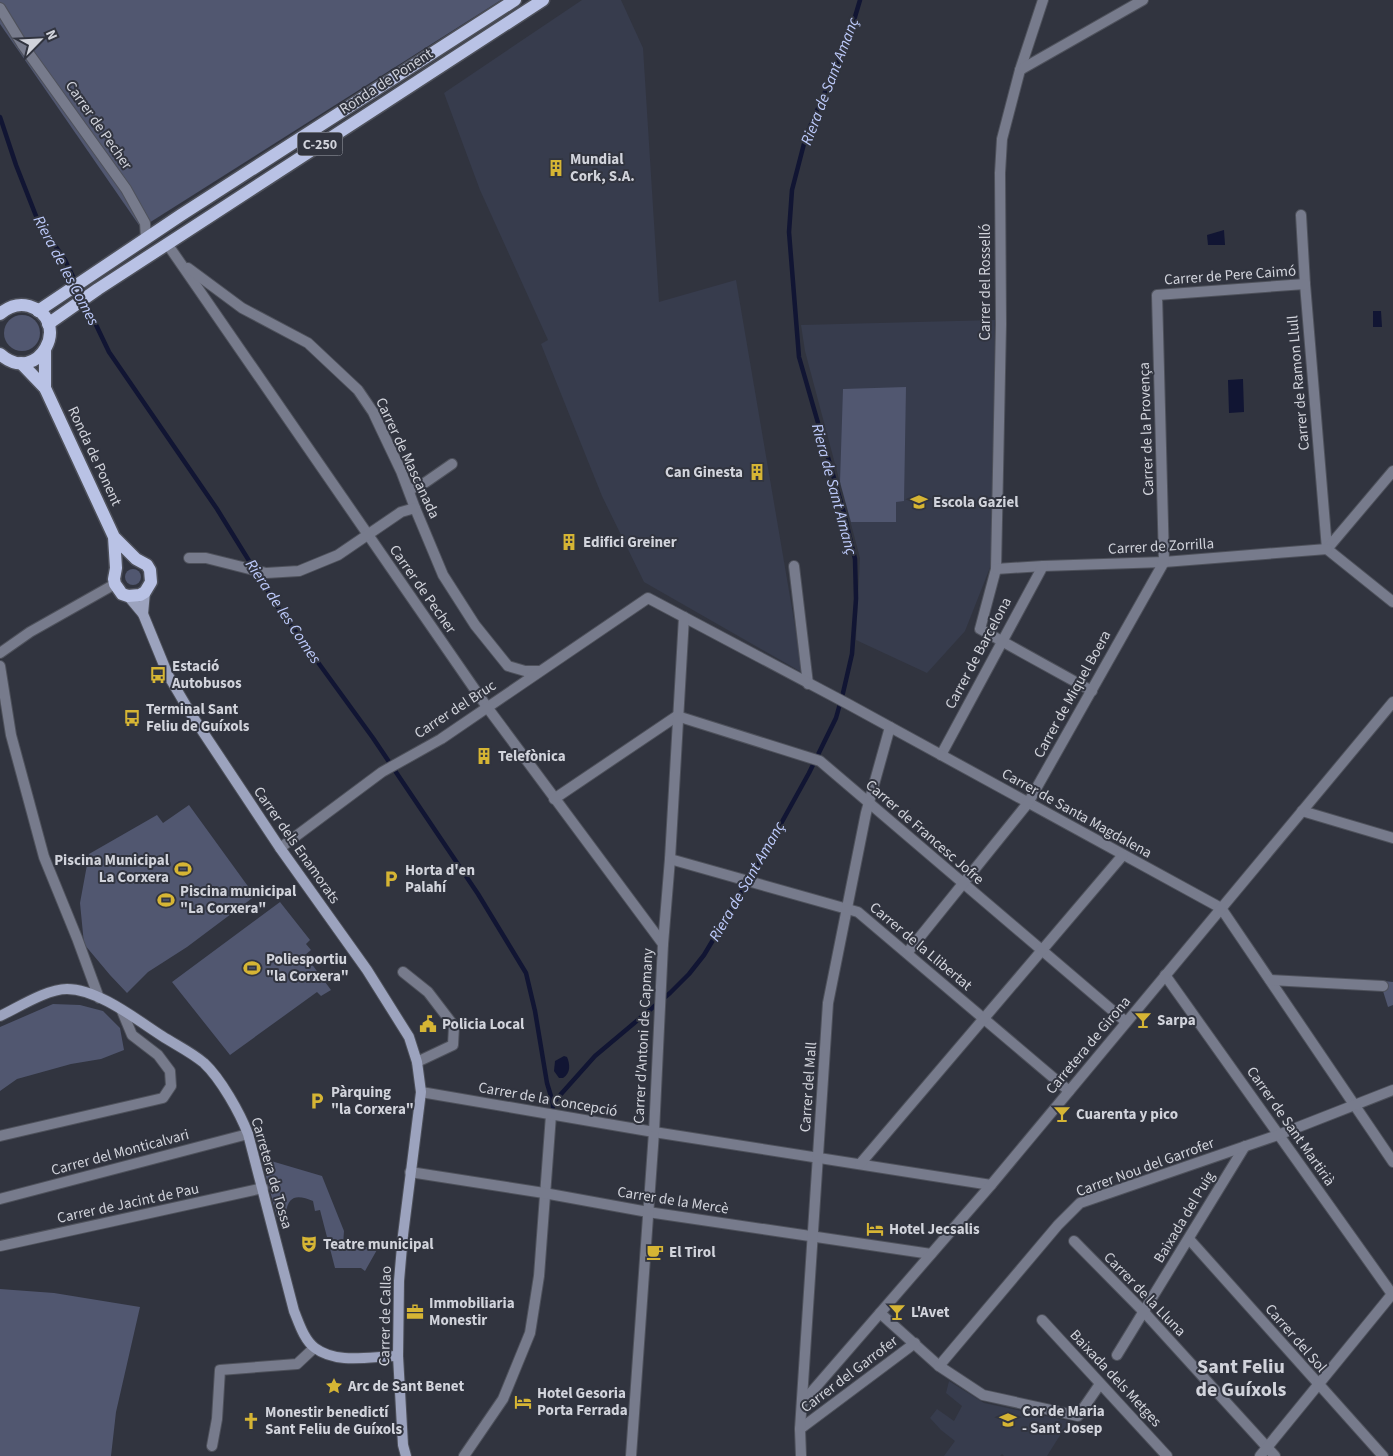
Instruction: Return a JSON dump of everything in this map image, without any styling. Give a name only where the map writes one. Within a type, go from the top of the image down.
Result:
[{"type":"main road","name":"C-250","points":[[38,311],[146,238],[515,0]]},
{"type":"main road","name":"Ronda de Ponent","points":[[48,324],[73,305],[543,0]]},
{"type":"main road","points":[[0,314],[10,307],[30,306],[38,311],[48,324],[50,338],[45,350],[35,360],[21,363],[11,361],[0,354]]},
{"type":"main road","points":[[45,350],[45,388]]},
{"type":"main road","points":[[21,363],[45,388]]},
{"type":"main road","name":"Ronda de Ponent","points":[[45,388],[114,537],[136,559],[147,565],[152,576],[152,582],[145,592]]},
{"type":"main road","name":"Ronda de Ponent","points":[[114,537],[115,584]]},
{"type":"main road","points":[[116,568],[124,560],[136,559]]},
{"type":"main road","points":[[115,584],[122,594],[128,596],[140,596],[145,592]]},
{"type":"main road","name":"Carrer dels Enamorats","points":[[143,614],[145,592]]},
{"type":"main road","name":"Carrer dels Enamorats","points":[[128,596],[143,614],[168,675],[191,714],[280,848],[382,994],[409,1037],[417,1062],[421,1092]]},
{"type":"main road","name":"Carretera de Tossa","points":[[0,1016],[48,993],[66,989],[83,991],[122,1010],[204,1064],[243,1120],[263,1188],[294,1312],[300,1326],[314,1348]]},
{"type":"main road","name":"Carrer de Callao","points":[[405,1454],[398,1356],[400,1260],[421,1092]]},
{"type":"main road","points":[[314,1348],[330,1356],[356,1358],[398,1356]]},
{"type":"street","name":"Carrer del Rosselló","points":[[1002,641],[980,629],[996,569],[1001,324],[1000,173],[1002,139],[1020,70],[1043,0]]},
{"type":"street","points":[[1020,70],[1143,0]]},
{"type":"street","name":"Carrer de Pecher","points":[[0,8],[22,44],[126,189],[144,223],[146,238]]},
{"type":"street","name":"Carrer de Ramon Llull","points":[[1301,215],[1327,549]]},
{"type":"street","name":"Carrer de Mascanada","points":[[168,245],[184,265],[210,286],[242,308],[308,344],[358,390],[373,412],[401,471],[414,508],[443,575],[475,625],[508,666],[525,672],[540,671]]},
{"type":"street","name":"Carrer de Pecher","points":[[168,245],[487,708],[663,944]]},
{"type":"street","name":"Carrer de Pere Caimó","points":[[1157,296],[1305,284]]},
{"type":"street","name":"Carrer de la Provença","points":[[1157,296],[1164,562]]},
{"type":"street","points":[[411,489],[452,464]]},
{"type":"street","points":[[1393,471],[1327,549],[1393,602]]},
{"type":"street","points":[[189,558],[206,558],[266,573],[300,571],[338,555],[401,512],[414,508]]},
{"type":"street","name":"Carrer de Zorrilla","points":[[996,569],[1164,562],[1327,549]]},
{"type":"street","name":"Carrer de Miquel Boera","points":[[907,953],[1028,803],[1164,562]]},
{"type":"street","points":[[794,566],[808,684]]},
{"type":"street","name":"Carrer de Barcelona","points":[[941,755],[1043,566]]},
{"type":"street","points":[[0,653],[30,632],[115,584]]},
{"type":"street","name":"Carrer del Bruc","points":[[280,848],[382,772],[441,739],[648,598]]},
{"type":"street","name":"Carrer de Santa Magdalena","points":[[648,598],[848,704],[1221,908],[1393,1162]]},
{"type":"street","name":"Carrer d'Antoni de Capmany","points":[[631,1456],[654,1132],[663,944],[670,859],[684,617]]},
{"type":"street","points":[[1002,641],[1092,691]]},
{"type":"street","points":[[0,666],[11,735],[44,857],[99,998]]},
{"type":"street","name":"Carretera de Girona","points":[[802,1404],[991,1184],[1393,702]]},
{"type":"street","points":[[554,799],[677,716]]},
{"type":"street","name":"Carrer de Francesc Jofre","points":[[677,716],[820,761],[1126,1022]]},
{"type":"street","name":"Carrer del Mall","points":[[801,1456],[800,1429],[828,1003],[868,803],[890,727]]},
{"type":"street","points":[[1302,811],[1393,838]]},
{"type":"street","points":[[860,1164],[1123,855]]},
{"type":"street","name":"Carrer de la Llibertat","points":[[670,859],[754,881],[858,912],[1069,1091]]},
{"type":"street","points":[[403,972],[428,992],[454,1026],[453,1045],[417,1062]]},
{"type":"street","name":"Carrer de Sant Martirià","points":[[1165,975],[1393,1294]]},
{"type":"street","points":[[1270,980],[1384,986]]},
{"type":"street","points":[[0,1136],[163,1098],[171,1086],[170,1071],[158,1055],[132,1035],[122,1010]]},
{"type":"street","name":"Carrer Nou del Garrofer","points":[[939,1366],[1058,1225],[1080,1203],[1278,1135],[1393,1090]]},
{"type":"street","name":"Carrer de la Concepció","points":[[421,1092],[654,1132],[991,1184]]},
{"type":"street","points":[[464,1456],[503,1399],[530,1333],[539,1276],[551,1115]]},
{"type":"street","name":"Carrer del Monticalvari","points":[[0,1199],[248,1134]]},
{"type":"street","name":"Baixada del Puig","points":[[1117,1355],[1245,1146]]},
{"type":"street","name":"Carrer de la Mercè","points":[[410,1172],[813,1238],[931,1254]]},
{"type":"street","name":"Carrer de Jacint de Pau","points":[[0,1246],[263,1188]]},
{"type":"street","name":"Carrer del Sol","points":[[1189,1239],[1383,1456]]},
{"type":"street","name":"Carrer de la Lluna","points":[[1074,1242],[1144,1312],[1275,1456]]},
{"type":"street","points":[[1260,1456],[1393,1294]]},
{"type":"street","points":[[880,1314],[939,1366],[983,1395],[1078,1416],[1100,1384]]},
{"type":"street","name":"Baixada dels Metges","points":[[1042,1320],[1168,1456]]},
{"type":"street","name":"Carrer del Garrofer","points":[[800,1429],[915,1344]]},
{"type":"street","points":[[212,1446],[217,1419],[220,1370],[297,1364],[314,1348]]},
{"type":"shaded area","points":[[0,0],[501,0],[141,228],[0,24]]},
{"type":"shaded area","points":[[582,0],[621,0],[643,48],[659,302],[736,280],[803,673],[644,582],[602,496],[541,344],[548,340],[480,190],[444,93]]},
{"type":"shaded area","points":[[1224,230],[1225,245],[1208,245],[1207,235]]},
{"type":"shaded area","points":[[1373,311],[1381,311],[1382,327],[1373,327]]},
{"type":"shaded area","points":[[22,315],[29,316],[35,320],[39,326],[39,340],[35,346],[29,350],[22,351],[15,350],[9,346],[5,340],[4,333],[5,326],[9,320],[15,316]]},
{"type":"shaded area","name":"Escola Gaziel","points":[[995,320],[991,565],[965,631],[927,673],[856,640],[860,558],[805,351],[801,325]]},
{"type":"shaded area","points":[[1243,379],[1244,412],[1229,413],[1228,380]]},
{"type":"shaded area","points":[[906,387],[904,501],[896,502],[896,522],[851,522],[840,482],[843,389]]},
{"type":"shaded area","points":[[133,569],[139,571],[141,577],[139,583],[133,585],[127,583],[125,577],[127,571]]},
{"type":"shaded area","name":"Piscina municipal \"La Corxera\"","points":[[189,805],[255,896],[187,947],[148,972],[127,993],[84,944],[80,903],[89,854],[157,815],[163,823]]},
{"type":"shaded area","name":"Poliesportiu \"la Corxera\"","points":[[280,902],[310,940],[306,944],[311,950],[305,955],[331,990],[321,996],[317,992],[230,1055],[172,982]]},
{"type":"shaded area","points":[[1384,981],[1393,982],[1393,1005],[1388,1007],[1383,991]]},
{"type":"shaded area","points":[[53,1004],[80,1005],[103,1011],[120,1028],[124,1050],[101,1059],[71,1064],[17,1079],[0,1091],[0,1027]]},
{"type":"shaded area","points":[[564,1056],[568,1060],[569,1071],[566,1076],[559,1078],[554,1071],[555,1061]]},
{"type":"shaded area","points":[[261,1158],[322,1176],[344,1231],[343,1245],[378,1248],[365,1271],[361,1268],[335,1268],[320,1210],[315,1211],[313,1201],[299,1197],[292,1199],[289,1202],[286,1213],[277,1217]]},
{"type":"shaded area","points":[[0,1289],[54,1293],[140,1307],[116,1412],[111,1456],[0,1456]]},
{"type":"shaded area","name":"Cor de Maria - Sant Josep","points":[[949,1381],[984,1403],[1069,1421],[1047,1456],[1004,1456],[1002,1454],[1000,1456],[944,1456],[955,1441],[930,1418],[937,1409],[954,1421],[962,1406],[946,1393]]},
{"type":"waterway","name":"Riera de Sant Amanç","points":[[553,1103],[595,1056],[670,993],[704,955],[762,858],[809,773],[836,718],[843,693],[852,654],[856,599],[855,559],[844,513],[799,357],[789,232],[792,190],[806,136],[849,37],[860,0]]},
{"type":"waterway","name":"Riera de les Comes","points":[[0,117],[38,221],[65,260],[109,352],[217,509],[277,606],[373,738],[478,894],[526,973],[553,1107]]},
{"type":"place","name":"Mundial Cork, S.A.","points":[[556,168]]},
{"type":"place","name":"Can Ginesta","points":[[757,472]]},
{"type":"place","name":"Escola Gaziel","points":[[919,502]]},
{"type":"place","name":"Edifici Greiner","points":[[569,542]]},
{"type":"place","name":"Estació Autobusos","points":[[158,675]]},
{"type":"place","name":"Terminal Sant Feliu de Guíxols","points":[[132,718]]},
{"type":"place","name":"Telefònica","points":[[484,756]]},
{"type":"place","name":"Piscina Municipal La Corxera","points":[[183,869]]},
{"type":"place","name":"Horta d'en Palahí","points":[[391,879]]},
{"type":"place","name":"Piscina municipal \"La Corxera\"","points":[[166,900]]},
{"type":"place","name":"Poliesportiu \"la Corxera\"","points":[[252,968]]},
{"type":"place","name":"Sarpa","points":[[1143,1020]]},
{"type":"place","name":"Policia Local","points":[[428,1024]]},
{"type":"place","name":"Pàrquing \"la Corxera\"","points":[[317,1101]]},
{"type":"place","name":"Cuarenta y pico","points":[[1062,1114]]},
{"type":"place","name":"Hotel Jecsalis","points":[[875,1229]]},
{"type":"place","name":"Teatre municipal","points":[[309,1244]]},
{"type":"place","name":"El Tirol","points":[[655,1252]]},
{"type":"place","name":"Immobiliaria Monestir","points":[[415,1312]]},
{"type":"place","name":"L'Avet","points":[[897,1312]]},
{"type":"place","name":"Arc de Sant Benet","points":[[334,1386]]},
{"type":"place","name":"Hotel Gesoria Porta Ferrada","points":[[523,1402]]},
{"type":"place","name":"Cor de Maria - Sant Josep","points":[[1008,1420]]},
{"type":"place","name":"Monestir benedictí Sant Feliu de Guíxols","points":[[251,1421]]},
{"type":"district","name":"Sant Feliu de Guíxols","points":[[1241,1378]]}]
